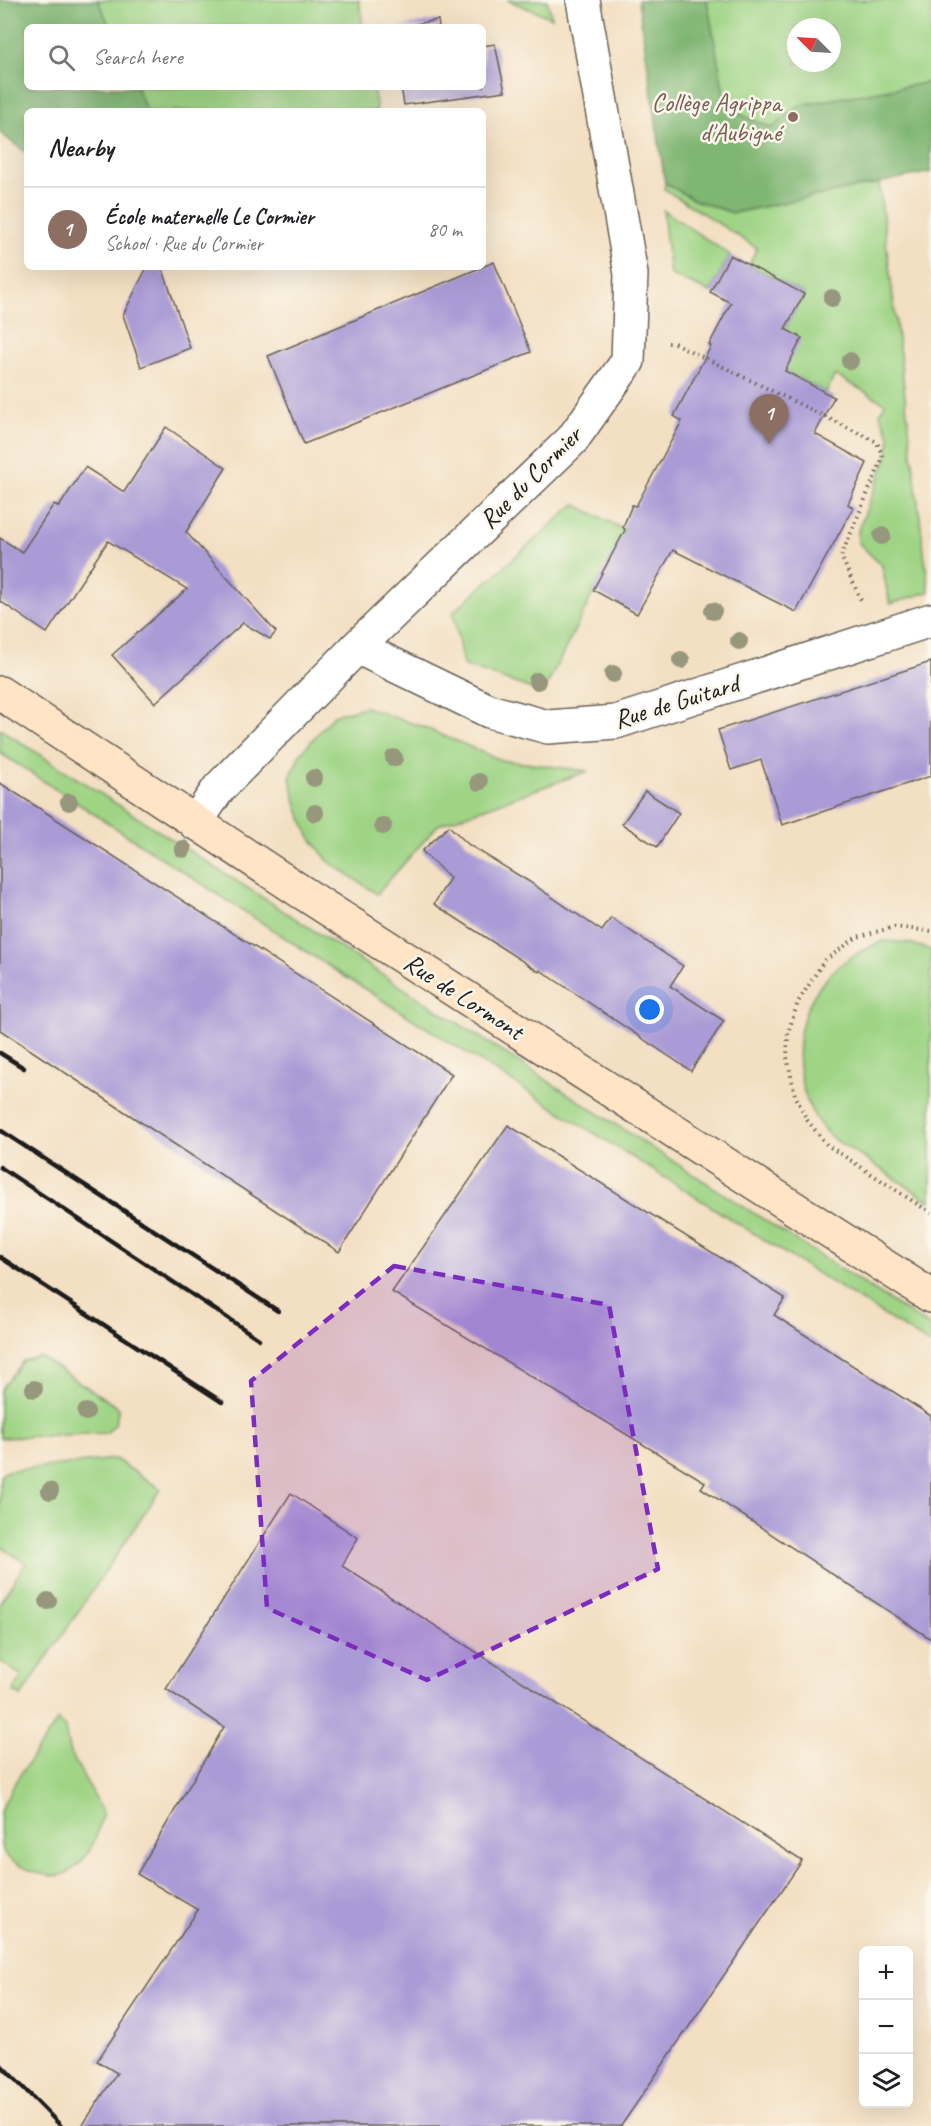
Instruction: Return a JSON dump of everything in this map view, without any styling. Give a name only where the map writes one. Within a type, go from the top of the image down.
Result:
[{"type":"main road","name":"Rue de Lormont","points":[[0,693],[195,823],[931,1296]]},
{"type":"street","name":"Rue du Cormier","points":[[195,823],[219,788],[357,646],[573,440],[628,362],[631,274],[583,0]]},
{"type":"street","name":"Rue de Guitard","points":[[357,646],[489,711],[548,727],[616,722],[931,620]]},
{"type":"path","points":[[629,343],[674,343],[877,442],[883,457],[841,556],[861,600]]},
{"type":"path","points":[[931,931],[894,927],[856,936],[824,960],[798,1002],[788,1033],[786,1057],[795,1095],[807,1120],[827,1145],[931,1213]]},
{"type":"highlighted area","points":[[394,1266],[609,1305],[658,1569],[427,1680],[267,1608],[251,1381]]},
{"type":"green space","points":[[0,0],[98,0],[109,24],[24,24],[24,90],[137,90],[146,108],[24,108],[24,151],[0,133]]},
{"type":"green space","points":[[98,0],[359,0],[363,24],[109,24]]},
{"type":"green space","points":[[507,0],[547,0],[552,18]]},
{"type":"green space","name":"Collège Agrippa d'Aubigné","points":[[638,0],[707,0],[727,109],[772,128],[800,105],[931,82],[931,172],[733,213],[694,200],[665,183]]},
{"type":"green space","points":[[704,0],[931,0],[931,82],[800,105],[772,128],[727,109]]},
{"type":"green space","points":[[137,90],[374,90],[376,108],[146,108]]},
{"type":"green space","points":[[665,183],[694,200],[733,213],[879,183],[929,592],[890,604],[882,566],[858,542],[858,531],[887,457],[890,437],[880,414],[885,403],[835,375],[826,393],[785,371],[785,329],[804,294],[749,265],[757,248],[664,189]]},
{"type":"green space","points":[[663,210],[730,255],[710,292],[670,275]]},
{"type":"green space","points":[[575,504],[625,530],[543,693],[463,665],[453,612]]},
{"type":"green space","points":[[365,707],[423,727],[501,760],[588,771],[438,825],[377,894],[328,861],[309,836],[298,809],[290,778],[300,754],[334,715]]},
{"type":"green space","points":[[0,729],[931,1327],[931,1345],[333,969],[0,753]]},
{"type":"green space","points":[[884,941],[909,943],[931,950],[931,1202],[831,1137],[816,1118],[801,1081],[799,1040],[810,1002],[821,985],[842,964]]},
{"type":"green space","points":[[39,1356],[119,1408],[115,1424],[107,1433],[0,1438],[0,1390],[23,1361]]},
{"type":"green space","points":[[115,1459],[161,1489],[21,1696],[13,1691],[22,1676],[0,1661],[0,1602],[26,1563],[0,1546],[0,1476],[6,1471]]},
{"type":"green space","points":[[58,1720],[65,1728],[69,1750],[103,1812],[86,1857],[70,1871],[55,1876],[29,1870],[12,1861],[2,1850],[0,1826],[1,1813],[10,1792]]},
{"type":"building","points":[[438,20],[439,24],[416,24]]},
{"type":"building","points":[[495,44],[505,91],[404,105],[402,90],[486,90],[486,46]]},
{"type":"building","points":[[730,255],[804,294],[785,329],[802,338],[785,371],[834,397],[815,434],[867,463],[848,504],[853,508],[796,612],[673,550],[637,614],[593,590],[625,530],[623,527],[632,505],[636,506],[682,421],[674,416],[731,303],[710,292]]},
{"type":"building","points":[[494,262],[531,352],[304,444],[268,356],[475,270],[486,270],[486,265]]},
{"type":"building","points":[[146,270],[163,270],[190,348],[141,367],[123,315]]},
{"type":"building","points":[[166,427],[226,468],[186,532],[276,632],[270,639],[243,623],[155,703],[112,655],[187,589],[108,541],[47,633],[0,601],[0,538],[22,552],[54,504],[59,507],[85,467],[124,492]]},
{"type":"building","points":[[931,662],[931,776],[782,825],[761,760],[731,770],[718,730]]},
{"type":"building","points":[[0,783],[452,1074],[339,1252],[0,1030]]},
{"type":"building","points":[[645,791],[679,813],[657,847],[622,824]]},
{"type":"building","points":[[449,826],[469,845],[528,881],[602,931],[611,918],[683,966],[670,986],[724,1021],[691,1071],[540,970],[539,972],[434,904],[450,878],[422,851]]},
{"type":"building","points":[[508,1125],[785,1298],[774,1315],[931,1416],[931,1639],[701,1488],[705,1482],[392,1292]]},
{"type":"building","points":[[291,1493],[358,1538],[342,1566],[802,1861],[621,2126],[82,2126],[117,2073],[97,2061],[198,1910],[137,1874],[224,1727],[166,1689]]},
{"type":"railway","points":[[0,1053],[24,1068]]},
{"type":"railway","points":[[0,1130],[278,1311]]},
{"type":"railway","points":[[0,1167],[259,1339]]},
{"type":"railway","points":[[0,1257],[222,1402]]},
{"type":"railway","points":[[0,2064],[61,2126]]},
{"type":"place","name":"Collège Agrippa d'Aubigné","points":[[793,117]]},
{"type":"place","name":"École maternelle Le Cormier","points":[[769,444]]}]
